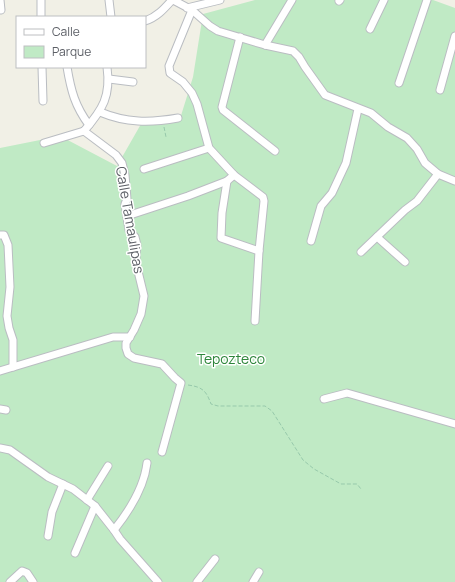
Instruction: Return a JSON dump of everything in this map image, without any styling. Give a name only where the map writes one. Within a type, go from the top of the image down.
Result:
[{"type":"street","points":[[0,0],[1,10]]},
{"type":"street","points":[[41,0],[42,16]]},
{"type":"street","points":[[109,0],[111,16]]},
{"type":"street","points":[[146,21],[161,12],[172,0],[190,9],[210,26],[218,30],[265,45],[293,51],[299,56],[320,90],[325,95],[370,113],[388,127],[408,138],[425,162],[438,174],[455,181]]},
{"type":"street","points":[[190,9],[220,0]]},
{"type":"street","points":[[265,45],[292,0]]},
{"type":"street","points":[[370,30],[384,0]]},
{"type":"street","points":[[399,83],[427,0]]},
{"type":"street","points":[[190,9],[169,66],[170,73],[182,82],[192,93],[197,104],[210,148],[234,175],[263,197],[264,201],[259,251],[255,321]]},
{"type":"street","points":[[440,90],[455,36]]},
{"type":"street","points":[[240,37],[222,107],[223,110],[275,151]]},
{"type":"street","points":[[42,68],[43,101]]},
{"type":"street","name":"Calle Tamaulipas","points":[[67,68],[74,99],[87,128],[116,155],[122,164],[125,175],[127,199],[125,204],[129,230],[135,237],[137,245],[136,262],[144,296],[141,314],[126,343],[128,354],[134,358],[162,364],[181,383]]},
{"type":"street","points":[[44,143],[87,128],[104,105],[108,92],[109,79],[107,68]]},
{"type":"street","points":[[109,79],[133,82]]},
{"type":"street","points":[[311,241],[321,206],[332,193],[346,163],[358,109]]},
{"type":"street","points":[[100,112],[119,119],[135,122],[162,121],[178,118]]},
{"type":"street","points":[[144,169],[210,148]]},
{"type":"street","points":[[361,252],[405,210],[417,201],[438,174]]},
{"type":"street","points":[[127,216],[188,196],[227,181],[234,175]]},
{"type":"street","points":[[227,181],[222,213],[221,238],[259,251]]},
{"type":"street","points":[[0,235],[4,235],[8,245],[10,287],[7,316],[8,328],[13,340],[13,367]]},
{"type":"street","points":[[377,237],[406,262]]},
{"type":"street","points":[[0,371],[112,337],[130,337]]},
{"type":"street","points":[[162,452],[181,383]]},
{"type":"street","points":[[324,399],[347,393],[455,424]]},
{"type":"street","points":[[0,448],[10,450],[48,477],[73,489],[95,506],[120,539],[158,582]]},
{"type":"street","points":[[114,530],[128,513],[146,472],[147,463]]},
{"type":"street","points":[[87,500],[108,466]]},
{"type":"street","points":[[48,536],[52,512],[63,484]]},
{"type":"street","points":[[75,553],[95,506]]},
{"type":"street","points":[[197,582],[215,559]]},
{"type":"street","points":[[10,582],[22,571],[27,573],[33,582]]},
{"type":"street","points":[[253,582],[259,572]]},
{"type":"path","points":[[162,121],[166,137]]},
{"type":"path","points":[[181,383],[197,386],[207,393],[211,404],[218,406],[264,406],[272,411],[303,460],[314,469],[341,484],[357,484],[361,489]]},
{"type":"green space","name":"Tepozteco","points":[[255,0],[433,0],[455,8],[455,582],[0,582],[0,148],[60,136],[117,166],[141,124],[179,122],[193,77],[203,14]]}]
